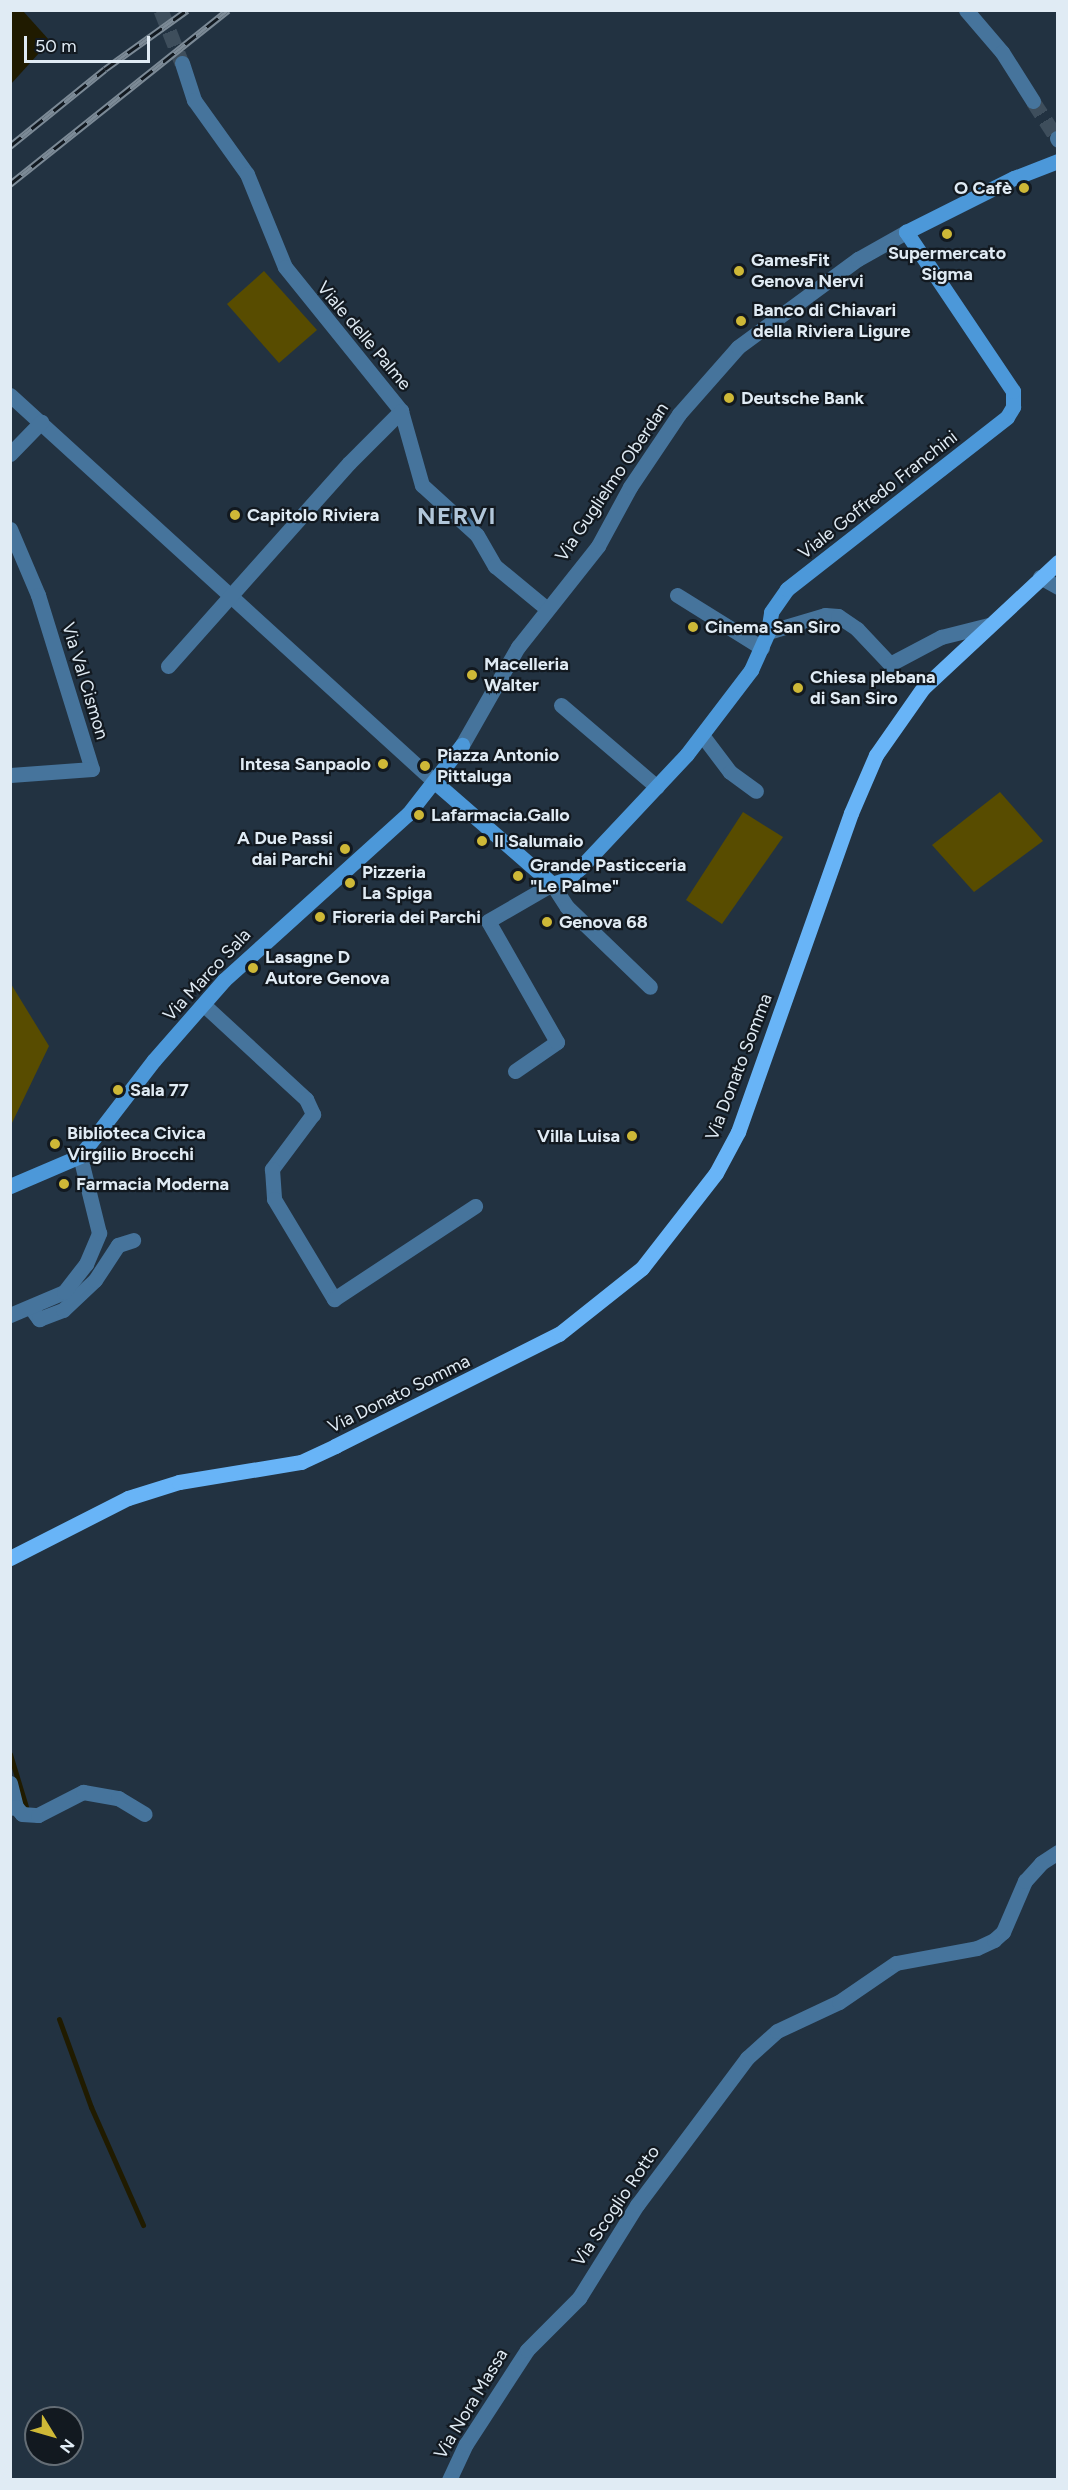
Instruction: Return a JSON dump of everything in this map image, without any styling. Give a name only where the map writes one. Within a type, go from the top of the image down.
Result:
[{"type":"main road","name":"Via Donato Somma","points":[[10,1558],[128,1498],[179,1482],[301,1462],[559,1334],[642,1268],[716,1173],[738,1132],[851,813],[876,756],[923,688],[1058,562]]},
{"type":"street","points":[[966,10],[1002,52],[1033,101]]},
{"type":"street","name":"Viale delle Palme","points":[[182,63],[194,100],[247,174],[285,267],[401,411],[422,485],[477,536],[495,566],[546,608]]},
{"type":"street","name":"Via Guglielmo Oberdan","points":[[440,786],[518,647],[546,608],[598,546],[670,425],[738,347],[858,259],[906,232],[1014,178],[1058,161]]},
{"type":"street","name":"Viale Goffredo Franchini","points":[[552,884],[567,879],[580,868],[702,735],[751,670],[768,632],[771,612],[787,590],[996,428],[1013,407],[1013,391],[906,232]]},
{"type":"street","points":[[10,394],[403,749],[440,786],[534,867],[552,884],[567,907],[650,987]]},
{"type":"street","points":[[168,666],[343,470],[401,411]]},
{"type":"street","points":[[10,454],[41,422]]},
{"type":"street","name":"Via Val Cismon","points":[[10,529],[38,595],[92,769],[10,775]]},
{"type":"street","points":[[1040,577],[1058,587]]},
{"type":"street","points":[[677,595],[762,648]]},
{"type":"street","points":[[768,632],[825,615],[838,616],[857,629],[890,664],[941,636],[990,625]]},
{"type":"street","points":[[561,705],[657,786]]},
{"type":"street","points":[[702,735],[730,772],[756,791]]},
{"type":"street","name":"Via Marco Sala","points":[[80,1156],[154,1060],[246,957],[357,865],[440,786]]},
{"type":"street","points":[[515,1071],[557,1041],[488,921],[552,884]]},
{"type":"street","points":[[204,1005],[306,1099],[313,1114],[273,1169],[274,1199],[334,1299],[475,1206]]},
{"type":"street","points":[[10,1186],[80,1156],[94,1202],[99,1233],[87,1264],[64,1292],[10,1315]]},
{"type":"street","points":[[31,1308],[39,1319],[63,1310],[95,1280],[118,1245],[133,1240]]},
{"type":"street","points":[[10,1783],[13,1807],[22,1814],[38,1815],[83,1792],[118,1798],[146,1814]]},
{"type":"street","name":"Via Scoglio Rotto","points":[[527,2350],[579,2298],[637,2205],[730,2076],[777,2031],[839,2002],[896,1963],[977,1948],[994,1940],[1003,1932],[1025,1881],[1041,1863],[1058,1852]]},
{"type":"street","name":"Via Nora Massa","points":[[449,2480],[466,2444],[527,2350]]},
{"type":"shaded area","points":[[11,10],[23,11],[50,41],[11,84]]},
{"type":"shaded area","points":[[264,271],[317,330],[279,363],[227,304]]},
{"type":"shaded area","points":[[1000,792],[1043,841],[974,892],[932,845]]},
{"type":"shaded area","points":[[743,812],[783,837],[722,924],[686,900]]},
{"type":"shaded area","points":[[10,984],[49,1046],[11,1125]]},
{"type":"waterway","points":[[10,1754],[27,1810]]},
{"type":"waterway","points":[[59,2019],[91,2107],[143,2225]]},
{"type":"tunnel","points":[[161,10],[182,63]]},
{"type":"tunnel","points":[[1033,101],[1057,138]]},
{"type":"railway","points":[[10,146],[105,69],[187,10]]},
{"type":"railway","points":[[10,184],[228,10]]},
{"type":"place","name":"O Cafè","points":[[1024,188]]},
{"type":"place","name":"Supermercato Sigma","points":[[947,234]]},
{"type":"place","name":"GamesFit Genova Nervi","points":[[739,271]]},
{"type":"place","name":"Banco di Chiavari della Riviera Ligure","points":[[741,321]]},
{"type":"place","name":"Deutsche Bank","points":[[729,398]]},
{"type":"place","name":"Capitolo Riviera","points":[[235,515]]},
{"type":"place","name":"Cinema San Siro","points":[[693,627]]},
{"type":"place","name":"Macelleria Walter","points":[[472,675]]},
{"type":"place","name":"Chiesa plebana di San Siro","points":[[798,688]]},
{"type":"place","name":"Intesa Sanpaolo","points":[[383,764]]},
{"type":"place","name":"Piazza Antonio Pittaluga","points":[[425,766]]},
{"type":"place","name":"Lafarmacia.Gallo","points":[[419,815]]},
{"type":"place","name":"Il Salumaio","points":[[482,841]]},
{"type":"place","name":"A Due Passi dai Parchi","points":[[345,849]]},
{"type":"place","name":"Grande Pasticceria \"Le Palme\"","points":[[518,876]]},
{"type":"place","name":"Pizzeria La Spiga","points":[[350,883]]},
{"type":"place","name":"Fioreria dei Parchi","points":[[320,917]]},
{"type":"place","name":"Genova 68","points":[[547,922]]},
{"type":"place","name":"Lasagne D Autore Genova","points":[[253,968]]},
{"type":"place","name":"Sala 77","points":[[118,1090]]},
{"type":"place","name":"Villa Luisa","points":[[632,1136]]},
{"type":"place","name":"Biblioteca Civica Virgilio Brocchi","points":[[55,1144]]},
{"type":"place","name":"Farmacia Moderna","points":[[64,1184]]},
{"type":"district","name":"NERVI","points":[[457,516]]}]
